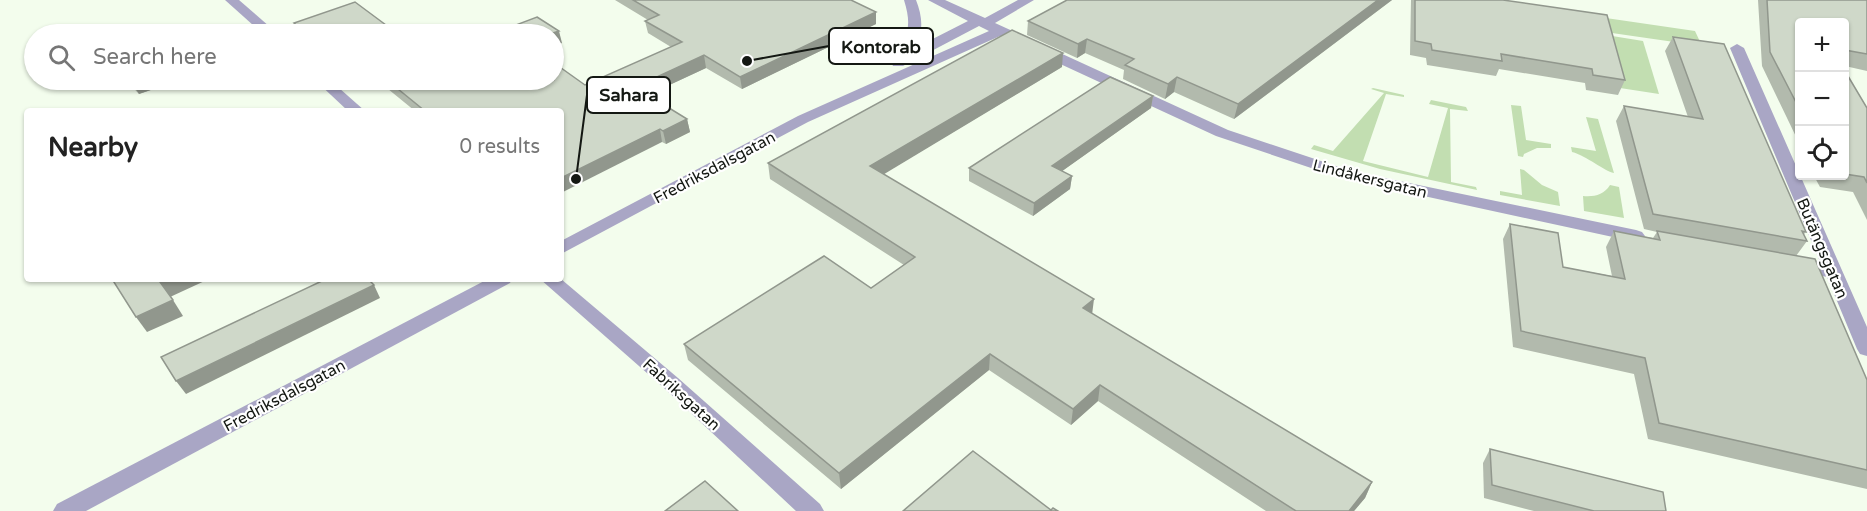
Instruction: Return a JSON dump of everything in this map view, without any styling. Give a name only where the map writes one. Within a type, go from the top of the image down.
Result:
[{"type":"street","points":[[231,0],[259,24]]},
{"type":"street","name":"Fredriksdalsgatan","points":[[888,69],[915,38],[917,18],[910,0]]},
{"type":"street","name":"Lindåkersgatan","points":[[934,0],[1222,133],[1347,176],[1649,238]]},
{"type":"street","name":"Fredriksdalsgatan","points":[[564,246],[803,119],[888,69],[1028,0]]},
{"type":"street","name":"Fredriksdalsgatan","points":[[803,119],[920,64],[1002,30]]},
{"type":"street","name":"Butängsgatan","points":[[1737,48],[1867,349]]},
{"type":"street","points":[[333,90],[354,108]]},
{"type":"street","points":[[1775,262],[1833,272]]},
{"type":"street","name":"Fredriksdalsgatan","points":[[65,511],[497,282]]},
{"type":"street","name":"Fabriksgatan","points":[[553,282],[671,383],[812,511]]},
{"type":"green space","points":[[1599,17],[1695,31],[1702,46],[1605,32]]},
{"type":"green space","points":[[1606,35],[1643,41],[1659,94],[1620,88]]},
{"type":"green space","points":[[1371,89],[1404,95],[1404,97],[1386,94],[1363,161],[1428,177],[1448,108],[1429,104],[1431,100],[1466,107],[1468,111],[1450,109],[1451,182],[1476,187],[1477,190],[1380,169],[1311,149],[1314,145],[1333,151],[1384,93]]},
{"type":"green space","points":[[1511,105],[1521,106],[1526,140],[1551,144],[1551,148],[1537,148],[1524,154],[1523,157],[1518,156]]},
{"type":"green space","points":[[1586,117],[1598,119],[1614,173],[1572,152],[1571,147],[1596,151]]},
{"type":"green space","points":[[1520,169],[1542,185],[1558,192],[1560,206],[1500,195],[1500,191],[1522,195]]},
{"type":"green space","points":[[1610,185],[1619,187],[1624,218],[1584,211],[1583,196],[1598,195]]},
{"type":"building","points":[[633,0],[851,0],[876,12],[740,77],[704,55],[635,87],[687,119],[663,131],[660,129],[564,177],[564,108],[421,108],[399,90],[564,90],[564,70],[585,85],[682,42],[645,21],[659,15]]},
{"type":"building","points":[[1067,0],[1378,0],[1238,104],[1177,77],[1168,84],[1125,65],[1134,59],[1087,39],[1078,44],[1028,21]]},
{"type":"building","points":[[1415,0],[1503,0],[1607,15],[1625,80],[1593,75],[1592,69],[1501,54],[1502,61],[1432,50],[1431,44],[1415,41]]},
{"type":"building","points":[[1767,0],[1867,0],[1867,54],[1849,51],[1849,18],[1795,18],[1795,100],[1770,52]]},
{"type":"building","points":[[355,2],[385,24],[295,24]]},
{"type":"building","points":[[537,17],[548,24],[518,24]]},
{"type":"building","points":[[1012,30],[1063,53],[870,166],[1094,299],[1083,308],[1372,482],[1349,511],[1296,511],[1100,385],[1073,409],[990,354],[839,473],[684,344],[824,256],[871,288],[915,257],[768,163]]},
{"type":"building","points":[[1673,37],[1724,44],[1806,232],[1802,231],[1807,241],[1653,214],[1624,106],[1703,119]]},
{"type":"building","points":[[1110,77],[1153,96],[1052,166],[1072,176],[1034,203],[969,168]]},
{"type":"building","points":[[1849,78],[1867,108],[1867,183],[1864,177],[1849,175]]},
{"type":"building","points":[[1510,224],[1558,233],[1563,267],[1625,279],[1614,231],[1660,240],[1657,231],[1815,259],[1867,380],[1867,470],[1659,423],[1645,358],[1521,331]]},
{"type":"building","points":[[114,282],[160,282],[173,300],[136,317]]},
{"type":"building","points":[[320,282],[371,282],[374,285],[176,381],[161,357]]},
{"type":"building","points":[[1490,449],[1663,492],[1666,511],[1594,511],[1492,485]]},
{"type":"building","points":[[973,451],[1051,510],[1053,508],[1058,511],[903,511]]},
{"type":"building","points":[[705,481],[738,511],[665,511]]},
{"type":"place","name":"Kontorab","points":[[747,61]]},
{"type":"place","name":"Sahara","points":[[576,179]]}]
